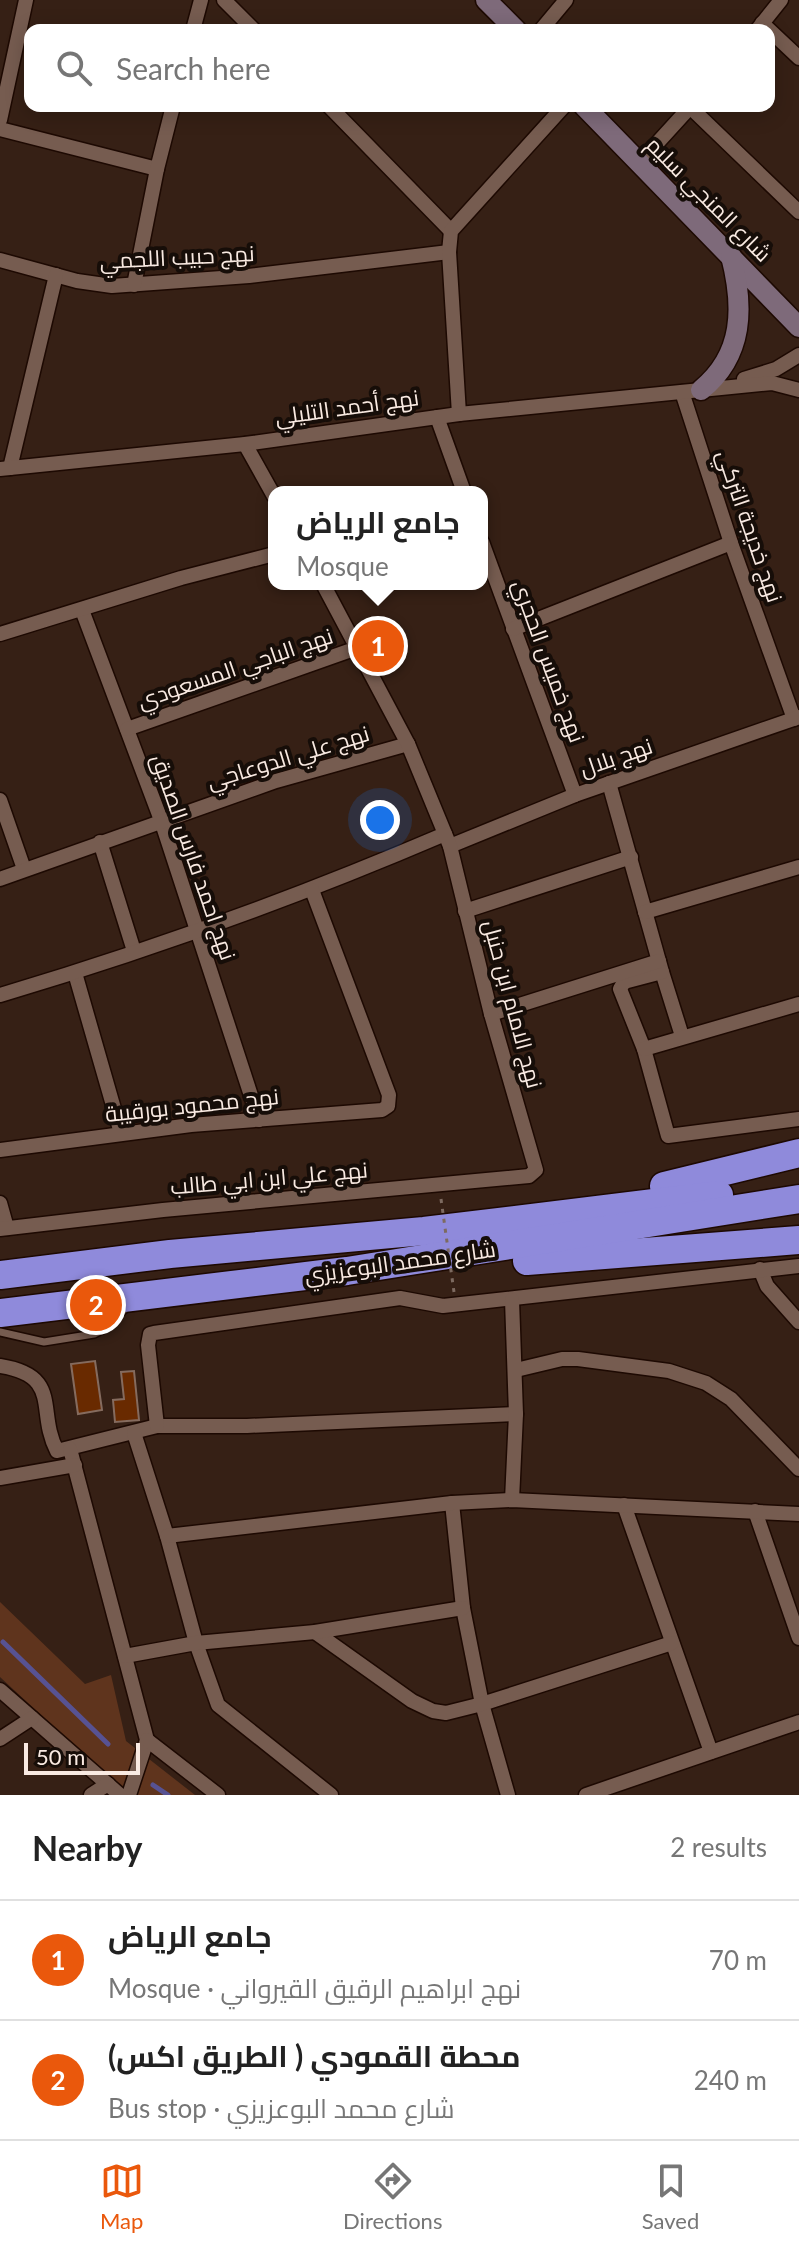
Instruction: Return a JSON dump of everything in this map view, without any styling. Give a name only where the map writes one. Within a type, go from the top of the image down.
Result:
[{"type":"highway","points":[[424,1231],[516,1210],[660,1187],[799,1153]]},
{"type":"highway","name":"شارع محمد البوعزيزي","points":[[0,1313],[347,1271],[761,1196],[799,1180]]},
{"type":"highway","name":"شارع محمد البوعزيزي","points":[[0,1275],[170,1254],[761,1196],[799,1199]]},
{"type":"highway","points":[[347,1271],[799,1240]]},
{"type":"main road","points":[[486,0],[510,24]]},
{"type":"main road","name":"شارع المنجي سليم","points":[[590,112],[799,327]]},
{"type":"main road","points":[[691,391],[717,376],[733,348],[740,294],[731,256]]},
{"type":"street","points":[[0,120],[26,0]]},
{"type":"street","points":[[195,24],[201,0]]},
{"type":"street","points":[[224,0],[248,24]]},
{"type":"street","points":[[546,24],[566,0]]},
{"type":"street","points":[[761,24],[781,0]]},
{"type":"street","points":[[775,39],[799,58]]},
{"type":"street","points":[[134,285],[171,112]]},
{"type":"street","points":[[335,112],[451,231]]},
{"type":"street","points":[[459,414],[449,252],[451,231],[559,112]]},
{"type":"street","points":[[640,162],[685,112]]},
{"type":"street","points":[[696,112],[799,212]]},
{"type":"street","points":[[0,129],[157,169]]},
{"type":"street","name":"نهج حبيب اللجمي","points":[[0,260],[95,284],[134,285],[249,276],[449,252]]},
{"type":"street","points":[[5,469],[56,275]]},
{"type":"street","name":"نهج أحمد التليلي","points":[[691,391],[759,375],[799,355]]},
{"type":"street","name":"نهج أحمد التليلي","points":[[5,469],[245,444],[459,414],[772,383],[799,390]]},
{"type":"street","name":"نهج خديجة التركي","points":[[691,391],[731,543],[797,718]]},
{"type":"street","points":[[437,417],[462,486]]},
{"type":"street","points":[[245,444],[268,486]]},
{"type":"street","points":[[513,629],[731,543]]},
{"type":"street","points":[[0,634],[181,578],[268,556]]},
{"type":"street","name":"نهج خميس الحجري","points":[[488,559],[575,795]]},
{"type":"street","name":"نهج الامام ابن حنبل","points":[[326,590],[408,744],[448,840],[491,1014],[536,1166],[534,1173]]},
{"type":"street","name":"نهج احمد فارس الصديق","points":[[82,610],[161,820],[259,1120]]},
{"type":"street","name":"نهج الباجي المسعودي","points":[[127,729],[357,648]]},
{"type":"street","name":"نهج بلال","points":[[0,995],[197,931],[797,718]]},
{"type":"street","name":"نهج علي الدوعاجي","points":[[0,879],[276,781],[408,744]]},
{"type":"street","points":[[609,783],[682,1036]]},
{"type":"street","points":[[0,800],[24,869]]},
{"type":"street","points":[[100,842],[134,951]]},
{"type":"street","points":[[465,911],[631,857]]},
{"type":"street","points":[[645,912],[799,867]]},
{"type":"street","name":"نهج محمود بورقيبة","points":[[0,1150],[121,1133],[382,1110],[388,1106],[389,1095],[312,890]]},
{"type":"street","points":[[491,1014],[660,967]]},
{"type":"street","points":[[660,967],[621,985],[620,989],[644,1049],[668,1136],[799,1119]]},
{"type":"street","points":[[75,973],[121,1133]]},
{"type":"street","points":[[644,1049],[799,1004]]},
{"type":"street","name":"نهج علي ابن ابي طالب","points":[[3,1229],[163,1210],[529,1176],[534,1173]]},
{"type":"street","points":[[0,1203],[3,1229]]},
{"type":"street","points":[[157,1426],[148,1345],[150,1334],[154,1333],[400,1298],[443,1306],[799,1266]]},
{"type":"street","points":[[760,1269],[767,1286],[799,1322]]},
{"type":"street","points":[[512,1300],[516,1370],[512,1500]]},
{"type":"street","points":[[516,1370],[562,1359],[578,1359],[669,1371],[706,1383],[731,1399],[799,1469]]},
{"type":"street","points":[[0,1366],[25,1372],[40,1384],[55,1450],[70,1449],[157,1426],[247,1426],[516,1414]]},
{"type":"street","points":[[134,1433],[167,1536],[196,1643],[218,1705],[331,1795]]},
{"type":"street","points":[[70,1449],[147,1740],[129,1795]]},
{"type":"street","points":[[0,1478],[75,1465]]},
{"type":"street","points":[[167,1536],[452,1503],[512,1500],[799,1514]]},
{"type":"street","points":[[452,1503],[463,1608],[482,1704],[508,1795]]},
{"type":"street","points":[[624,1505],[711,1752]]},
{"type":"street","points":[[755,1511],[799,1638]]},
{"type":"street","points":[[125,1656],[196,1643],[315,1632],[463,1608]]},
{"type":"street","points":[[315,1632],[422,1707],[446,1713],[672,1643]]},
{"type":"street","points":[[0,1690],[120,1795]]},
{"type":"street","points":[[0,1739],[32,1718]]},
{"type":"street","points":[[586,1795],[799,1722]]},
{"type":"street","points":[[147,1740],[218,1795]]},
{"type":"street","points":[[91,1795],[108,1784]]},
{"type":"lane","points":[[0,1332],[44,1342],[94,1334],[121,1315],[137,1297]]},
{"type":"path","points":[[441,1199],[454,1292]]},
{"type":"shaded area","points":[[0,1602],[85,1684],[111,1675],[126,1741],[195,1795],[127,1795],[0,1677]]},
{"type":"building","points":[[95,1361],[102,1410],[78,1414],[71,1364]]},
{"type":"building","points":[[134,1371],[139,1420],[115,1422],[113,1400],[124,1399],[121,1372]]},
{"type":"waterway","points":[[3,1642],[108,1744]]},
{"type":"waterway","points":[[153,1785],[168,1795]]},
{"type":"place","name":"جامع الرياض","points":[[378,646]]},
{"type":"place","name":"محطة القمودي ( الطريق اكس)","points":[[96,1305]]}]
